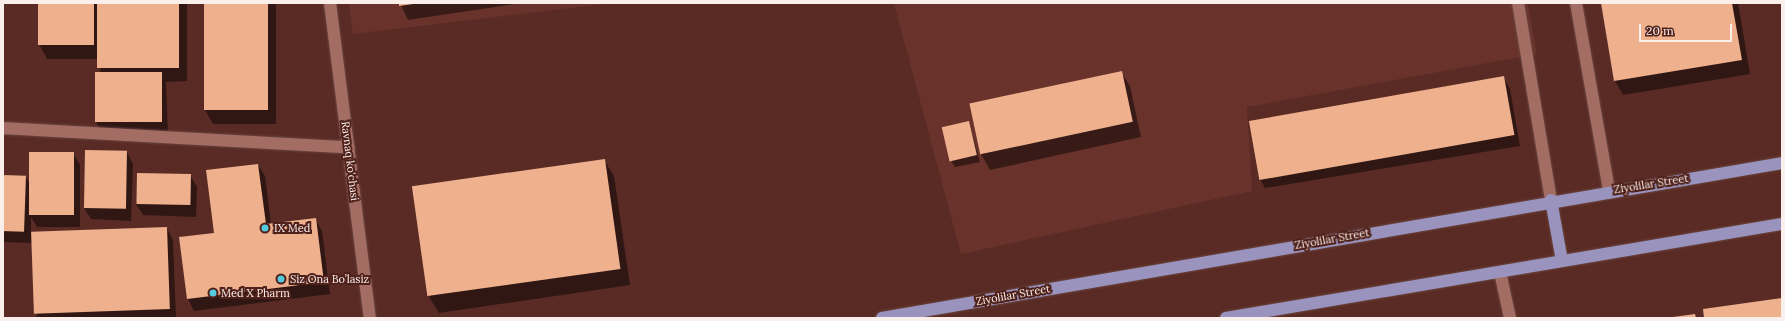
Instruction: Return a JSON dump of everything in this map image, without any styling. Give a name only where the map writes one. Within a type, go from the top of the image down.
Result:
[{"type":"main road","name":"Ziyolilar Street","points":[[882,318],[1609,190],[1782,163]]},
{"type":"main road","points":[[1551,200],[1562,261]]},
{"type":"main road","points":[[1226,318],[1782,224]]},
{"type":"street","name":"Ravnaq ko'chasi","points":[[330,3],[370,318]]},
{"type":"street","points":[[1518,3],[1551,200]]},
{"type":"street","points":[[1576,3],[1609,190]]},
{"type":"street","points":[[3,128],[348,147]]},
{"type":"street","points":[[1500,272],[1510,318]]},
{"type":"shaded area","points":[[349,3],[612,3],[353,34]]},
{"type":"shaded area","points":[[894,3],[1528,3],[1537,54],[1247,107],[1252,191],[961,254]]},
{"type":"building","points":[[38,3],[94,3],[94,45],[38,45]]},
{"type":"building","points":[[97,3],[179,3],[179,68],[97,68]]},
{"type":"building","points":[[204,3],[268,3],[268,110],[204,110]]},
{"type":"building","points":[[399,3],[413,3],[413,4],[399,6]]},
{"type":"building","points":[[1601,3],[1732,3],[1742,60],[1614,81]]},
{"type":"building","points":[[1122,71],[1133,122],[980,154],[969,103]]},
{"type":"building","points":[[95,72],[162,72],[162,122],[95,122]]},
{"type":"building","points":[[1504,76],[1514,135],[1259,180],[1249,121]]},
{"type":"building","points":[[969,121],[977,155],[950,161],[942,127]]},
{"type":"building","points":[[85,150],[127,151],[126,209],[84,208]]},
{"type":"building","points":[[29,152],[74,152],[74,215],[29,215]]},
{"type":"building","points":[[605,159],[620,269],[427,296],[412,186]]},
{"type":"building","name":"IX Med","points":[[258,164],[266,224],[316,218],[324,282],[187,299],[179,237],[214,233],[206,170]]},
{"type":"building","points":[[137,173],[191,174],[190,205],[136,204]]},
{"type":"building","points":[[3,175],[26,176],[24,232],[3,231]]},
{"type":"building","points":[[167,227],[170,309],[34,314],[31,232]]},
{"type":"building","points":[[1782,298],[1782,318],[1704,318],[1703,309]]},
{"type":"building","points":[[1695,314],[1696,318],[1673,318],[1673,317]]},
{"type":"place","name":"IX Med","points":[[265,228]]},
{"type":"place","name":"Siz Ona Bo’lasiz","points":[[281,279]]},
{"type":"place","name":"Med X Pharm","points":[[213,293]]}]
